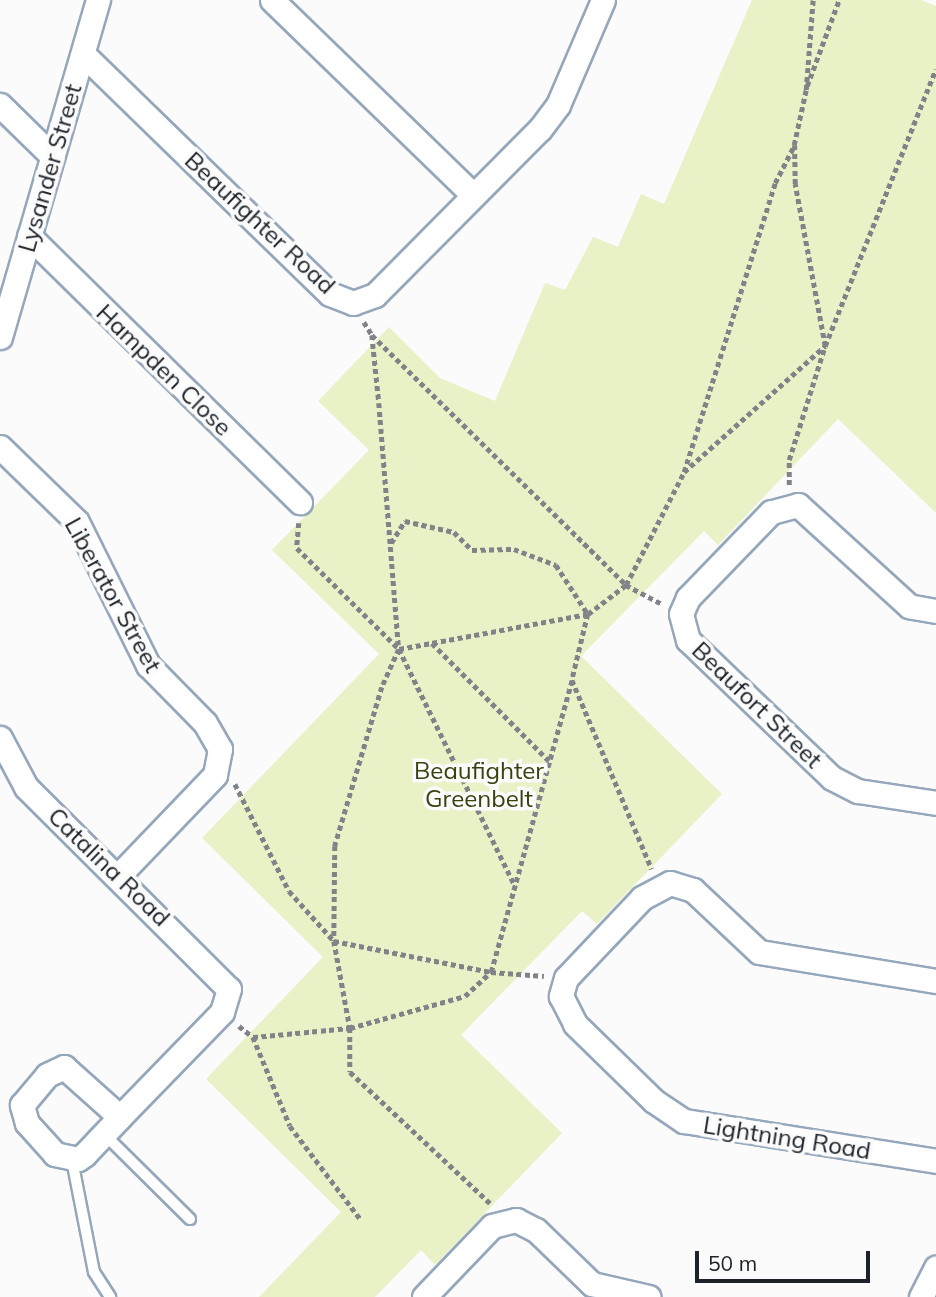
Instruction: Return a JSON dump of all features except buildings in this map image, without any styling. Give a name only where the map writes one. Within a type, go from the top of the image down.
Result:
[{"type":"street","name":"Lysander Street","points":[[0,337],[98,0]]},
{"type":"street","points":[[272,0],[472,194]]},
{"type":"street","name":"Beaufighter Road","points":[[83,54],[330,294],[353,303],[375,295],[558,105],[603,0]]},
{"type":"street","points":[[0,105],[52,156]]},
{"type":"street","name":"Hampden Close","points":[[29,236],[300,502]]},
{"type":"street","name":"Liberator Street","points":[[0,447],[77,522],[148,666],[217,739],[220,758]]},
{"type":"street","points":[[789,505],[816,516],[909,606],[936,611]]},
{"type":"street","name":"Beaufort Street","points":[[789,505],[771,512],[688,598],[681,614],[688,640],[832,778],[858,791],[936,803]]},
{"type":"street","name":"Catalina Road","points":[[2,751],[26,787],[229,989],[222,1012]]},
{"type":"street","points":[[118,876],[215,775],[220,758]]},
{"type":"street","points":[[566,978],[658,886],[693,890],[769,956],[936,981]]},
{"type":"street","name":"Lightning Road","points":[[566,978],[562,1002],[575,1024],[654,1101],[684,1121],[936,1161]]},
{"type":"street","points":[[120,1118],[70,1069],[58,1068],[26,1094],[23,1118],[55,1154],[72,1160],[104,1134],[120,1118],[222,1012]]},
{"type":"street","points":[[424,1297],[492,1226],[505,1221],[536,1230],[597,1288],[649,1297]]},
{"type":"street","points":[[921,1297],[936,1268]]},
{"type":"lane","points":[[104,1134],[190,1219]]},
{"type":"lane","points":[[72,1160],[94,1272],[110,1297]]},
{"type":"path","points":[[806,90],[813,0]]},
{"type":"path","points":[[825,346],[795,184],[794,145],[806,90],[839,0]]},
{"type":"path","points":[[789,505],[789,460],[825,346],[936,69]]},
{"type":"path","points":[[399,649],[588,614],[626,585],[684,472],[775,183],[794,145]]},
{"type":"path","points":[[353,303],[372,335],[626,585],[681,614]]},
{"type":"path","points":[[372,335],[399,649],[382,687],[335,846],[334,941],[350,1028],[350,1072],[472,1183],[505,1221]]},
{"type":"path","points":[[684,472],[825,346]]},
{"type":"path","points":[[300,502],[297,548],[399,649],[515,886]]},
{"type":"path","points":[[253,1037],[350,1028],[465,996],[491,972],[550,761],[588,614],[556,565],[514,549],[472,550],[454,532],[405,521],[390,544]]},
{"type":"path","points":[[432,643],[550,761]]},
{"type":"path","points":[[572,680],[658,886]]},
{"type":"path","points":[[220,758],[289,891],[334,941],[491,972],[566,978]]},
{"type":"path","points":[[222,1012],[253,1037],[290,1126],[361,1220]]},
{"type":"green space","name":"Beaufighter Greenbelt","points":[[752,0],[921,0],[936,6],[936,513],[838,419],[718,545],[704,531],[581,656],[722,794],[597,924],[582,911],[461,1035],[562,1133],[435,1265],[421,1250],[375,1297],[259,1297],[341,1212],[206,1079],[323,957],[202,838],[379,654],[272,550],[369,450],[318,401],[389,327],[440,378],[495,401],[545,283],[565,290],[593,237],[618,247],[641,194],[664,204]]}]
